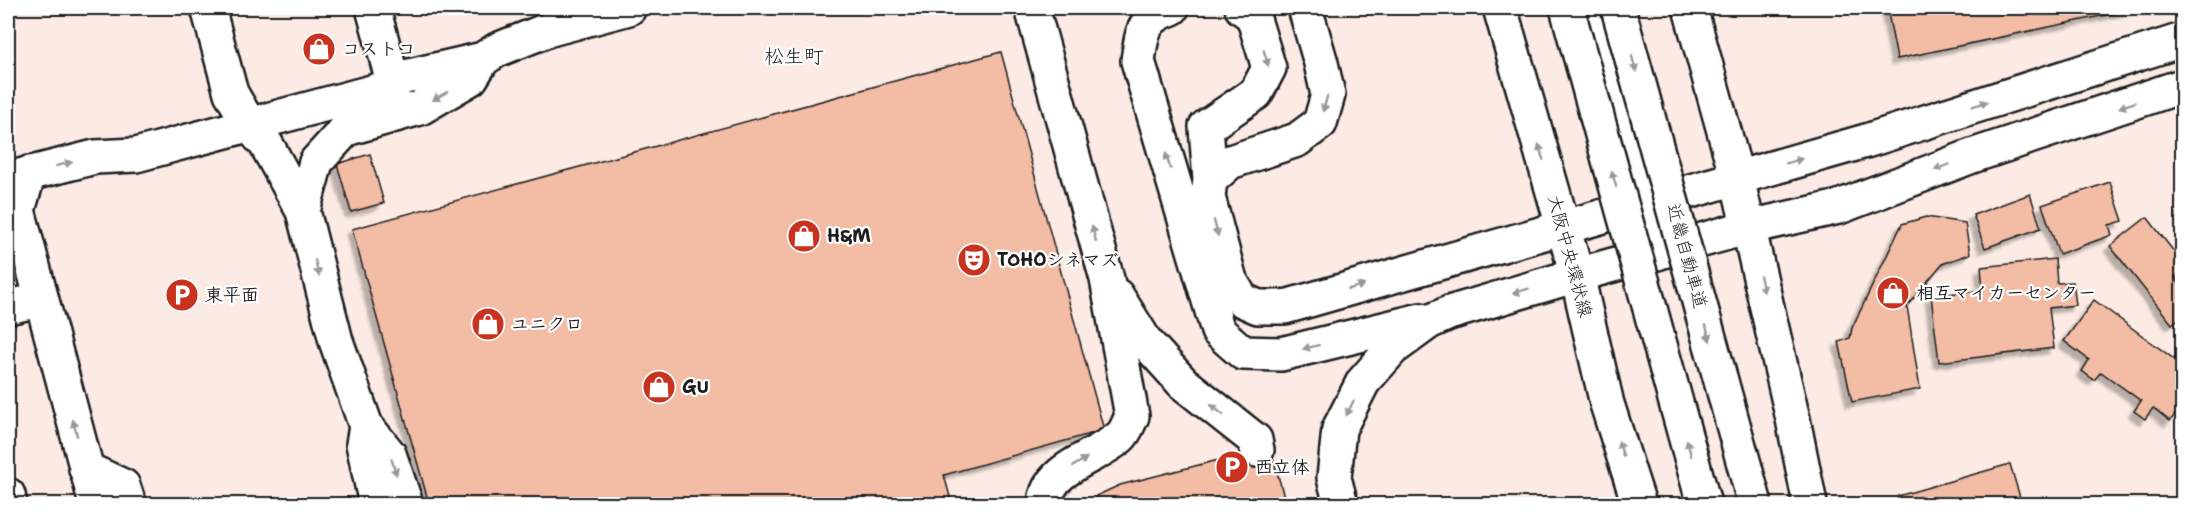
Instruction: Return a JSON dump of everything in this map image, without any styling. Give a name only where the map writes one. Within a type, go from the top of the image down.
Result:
[{"type":"main road","points":[[208,8],[231,93],[250,126],[267,144],[303,211],[336,341],[366,426],[389,454],[406,504]]},
{"type":"main road","points":[[303,211],[316,162],[346,129],[395,92],[373,8]]},
{"type":"main road","points":[[96,504],[40,300],[18,210],[18,176],[95,157],[136,155],[250,126],[483,58],[547,30],[629,8]]},
{"type":"main road","points":[[1032,8],[1107,279],[1132,416],[1122,436],[1064,471],[1046,492],[1045,504]]},
{"type":"main road","points":[[1055,8],[1072,76],[1062,117]]},
{"type":"main road","points":[[1172,8],[1157,13],[1143,31],[1138,61],[1218,332],[1243,353],[1281,354],[1449,313],[1657,253],[1839,207],[1972,156],[2182,86]]},
{"type":"main road","points":[[1242,8],[1253,16],[1269,68],[1256,93],[1206,127],[1210,180],[1208,198],[1230,280],[1242,300],[1258,307],[1285,307],[1866,141],[2182,40]]},
{"type":"main road","points":[[1282,8],[1285,16],[1321,63]]},
{"type":"main road","points":[[1210,180],[1230,162],[1297,140],[1320,123],[1328,95],[1305,8]]},
{"type":"main road","name":"大阪中央環状線","points":[[1500,8],[1577,275],[1607,404],[1639,504]]},
{"type":"main road","points":[[1567,8],[1704,504]]},
{"type":"main road","points":[[1590,8],[1657,253]]},
{"type":"main road","name":"近畿自動車道","points":[[1618,8],[1755,504]]},
{"type":"main road","points":[[1690,8],[1737,178],[1793,419],[1810,504]]},
{"type":"main road","points":[[346,129],[420,108],[471,78],[483,58]]},
{"type":"main road","points":[[1107,279],[1145,341],[1183,383],[1255,440],[1257,450]]},
{"type":"main road","points":[[8,307],[40,300]]},
{"type":"main road","points":[[1341,504],[1334,478],[1339,429],[1362,382],[1392,348],[1429,322],[1449,313]]},
{"type":"main road","points":[[1793,419],[1829,504]]},
{"type":"main road","points":[[366,426],[363,444],[376,504]]},
{"type":"main road","points":[[86,469],[123,486],[129,504]]},
{"type":"main road","points":[[8,495],[10,504]]},
{"type":"building","points":[[1887,8],[2139,8],[1897,59]]},
{"type":"building","points":[[1001,52],[1104,430],[944,475],[952,504],[429,504],[352,229]]},
{"type":"building","points":[[370,154],[384,203],[351,212],[337,164]]},
{"type":"building","points":[[2110,182],[2123,221],[2109,225],[2112,235],[2059,254],[2042,205]]},
{"type":"building","points":[[2030,194],[2041,228],[1985,248],[1973,215]]},
{"type":"building","points":[[1926,217],[1965,223],[1970,254],[1942,264],[1907,306],[1920,389],[1852,402],[1839,342],[1850,338],[1852,328],[1902,224]]},
{"type":"building","points":[[2147,217],[2182,262],[2182,272],[2175,278],[2182,288],[2182,316],[2172,324],[2110,246]]},
{"type":"building","points":[[2055,259],[2057,283],[2073,282],[2076,305],[2049,308],[2054,348],[1939,362],[1931,296],[1983,290],[1981,267]]},
{"type":"building","points":[[2094,300],[2182,365],[2182,406],[2170,421],[2153,408],[2145,419],[2134,411],[2141,401],[2101,372],[2094,380],[2082,371],[2089,360],[2064,341]]},
{"type":"building","name":"西立体","points":[[1270,447],[1286,504],[1098,504],[1096,496],[1120,485]]},
{"type":"building","points":[[2010,464],[2022,504],[1901,504],[1898,496]]},
{"type":"place","name":"コストコ","points":[[319,49]]},
{"type":"place","name":"H&M","points":[[804,236]]},
{"type":"place","name":"TOHOシネマズ","points":[[974,260]]},
{"type":"place","name":"相互マイカーセンター","points":[[1893,293]]},
{"type":"place","name":"東平面","points":[[182,295]]},
{"type":"place","name":"ユニクロ","points":[[488,324]]},
{"type":"place","name":"GU","points":[[659,387]]},
{"type":"place","name":"西立体","points":[[1232,467]]},
{"type":"district","name":"松生町","points":[[794,56]]}]
